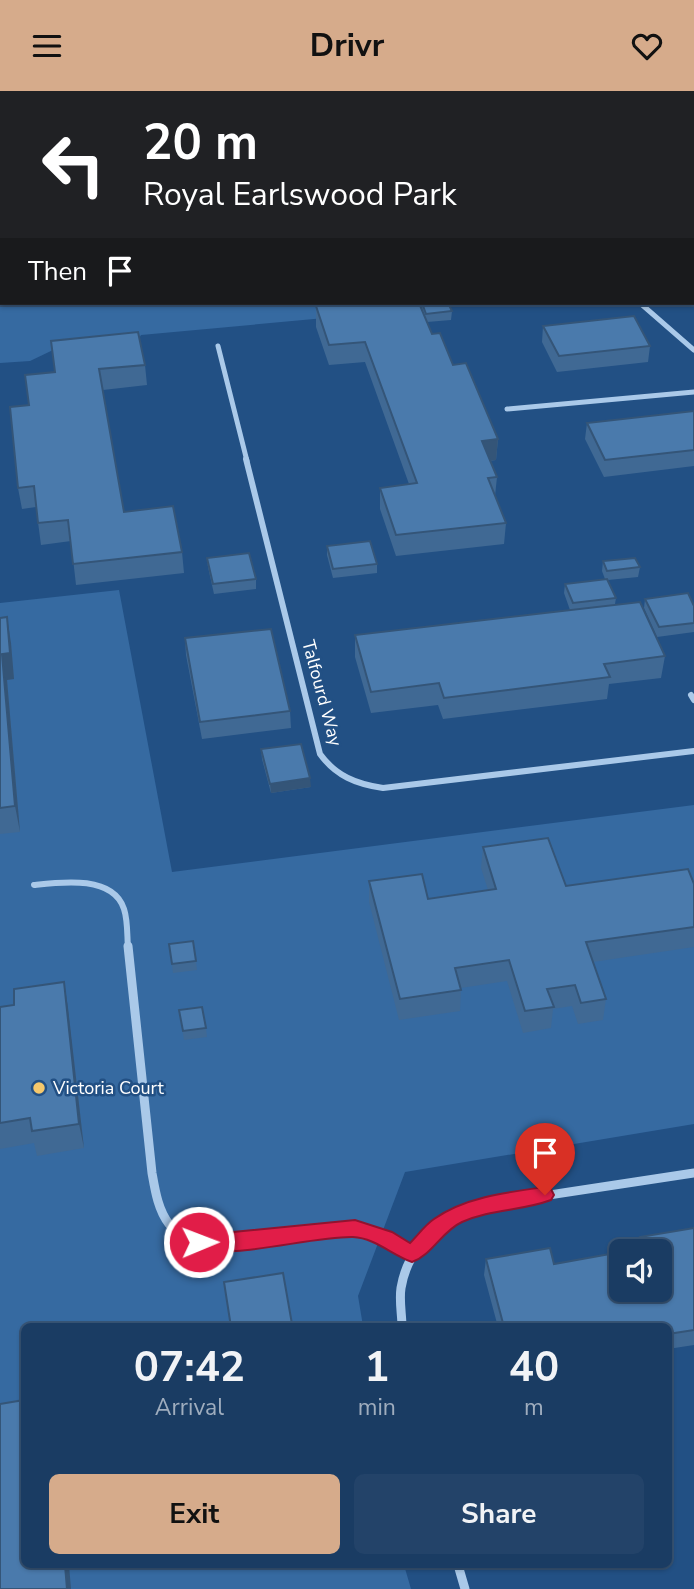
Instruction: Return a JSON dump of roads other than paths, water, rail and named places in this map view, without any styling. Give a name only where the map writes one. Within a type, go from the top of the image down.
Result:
[{"type":"street","points":[[642,305],[694,350]]},
{"type":"street","name":"Talfourd Way","points":[[218,346],[320,754],[338,774],[352,783],[383,788],[694,751]]},
{"type":"street","points":[[507,409],[694,392]]},
{"type":"street","points":[[34,885],[87,882],[112,894],[124,908],[152,1173],[158,1205],[172,1227],[194,1241],[215,1242],[355,1229],[386,1238],[412,1254]]},
{"type":"street","points":[[401,1323],[400,1281],[412,1254],[438,1226],[472,1209],[521,1198],[694,1174]]},
{"type":"street","points":[[459,1568],[465,1589]]},
{"type":"place","name":"Victoria Court","points":[[39,1088]]}]
